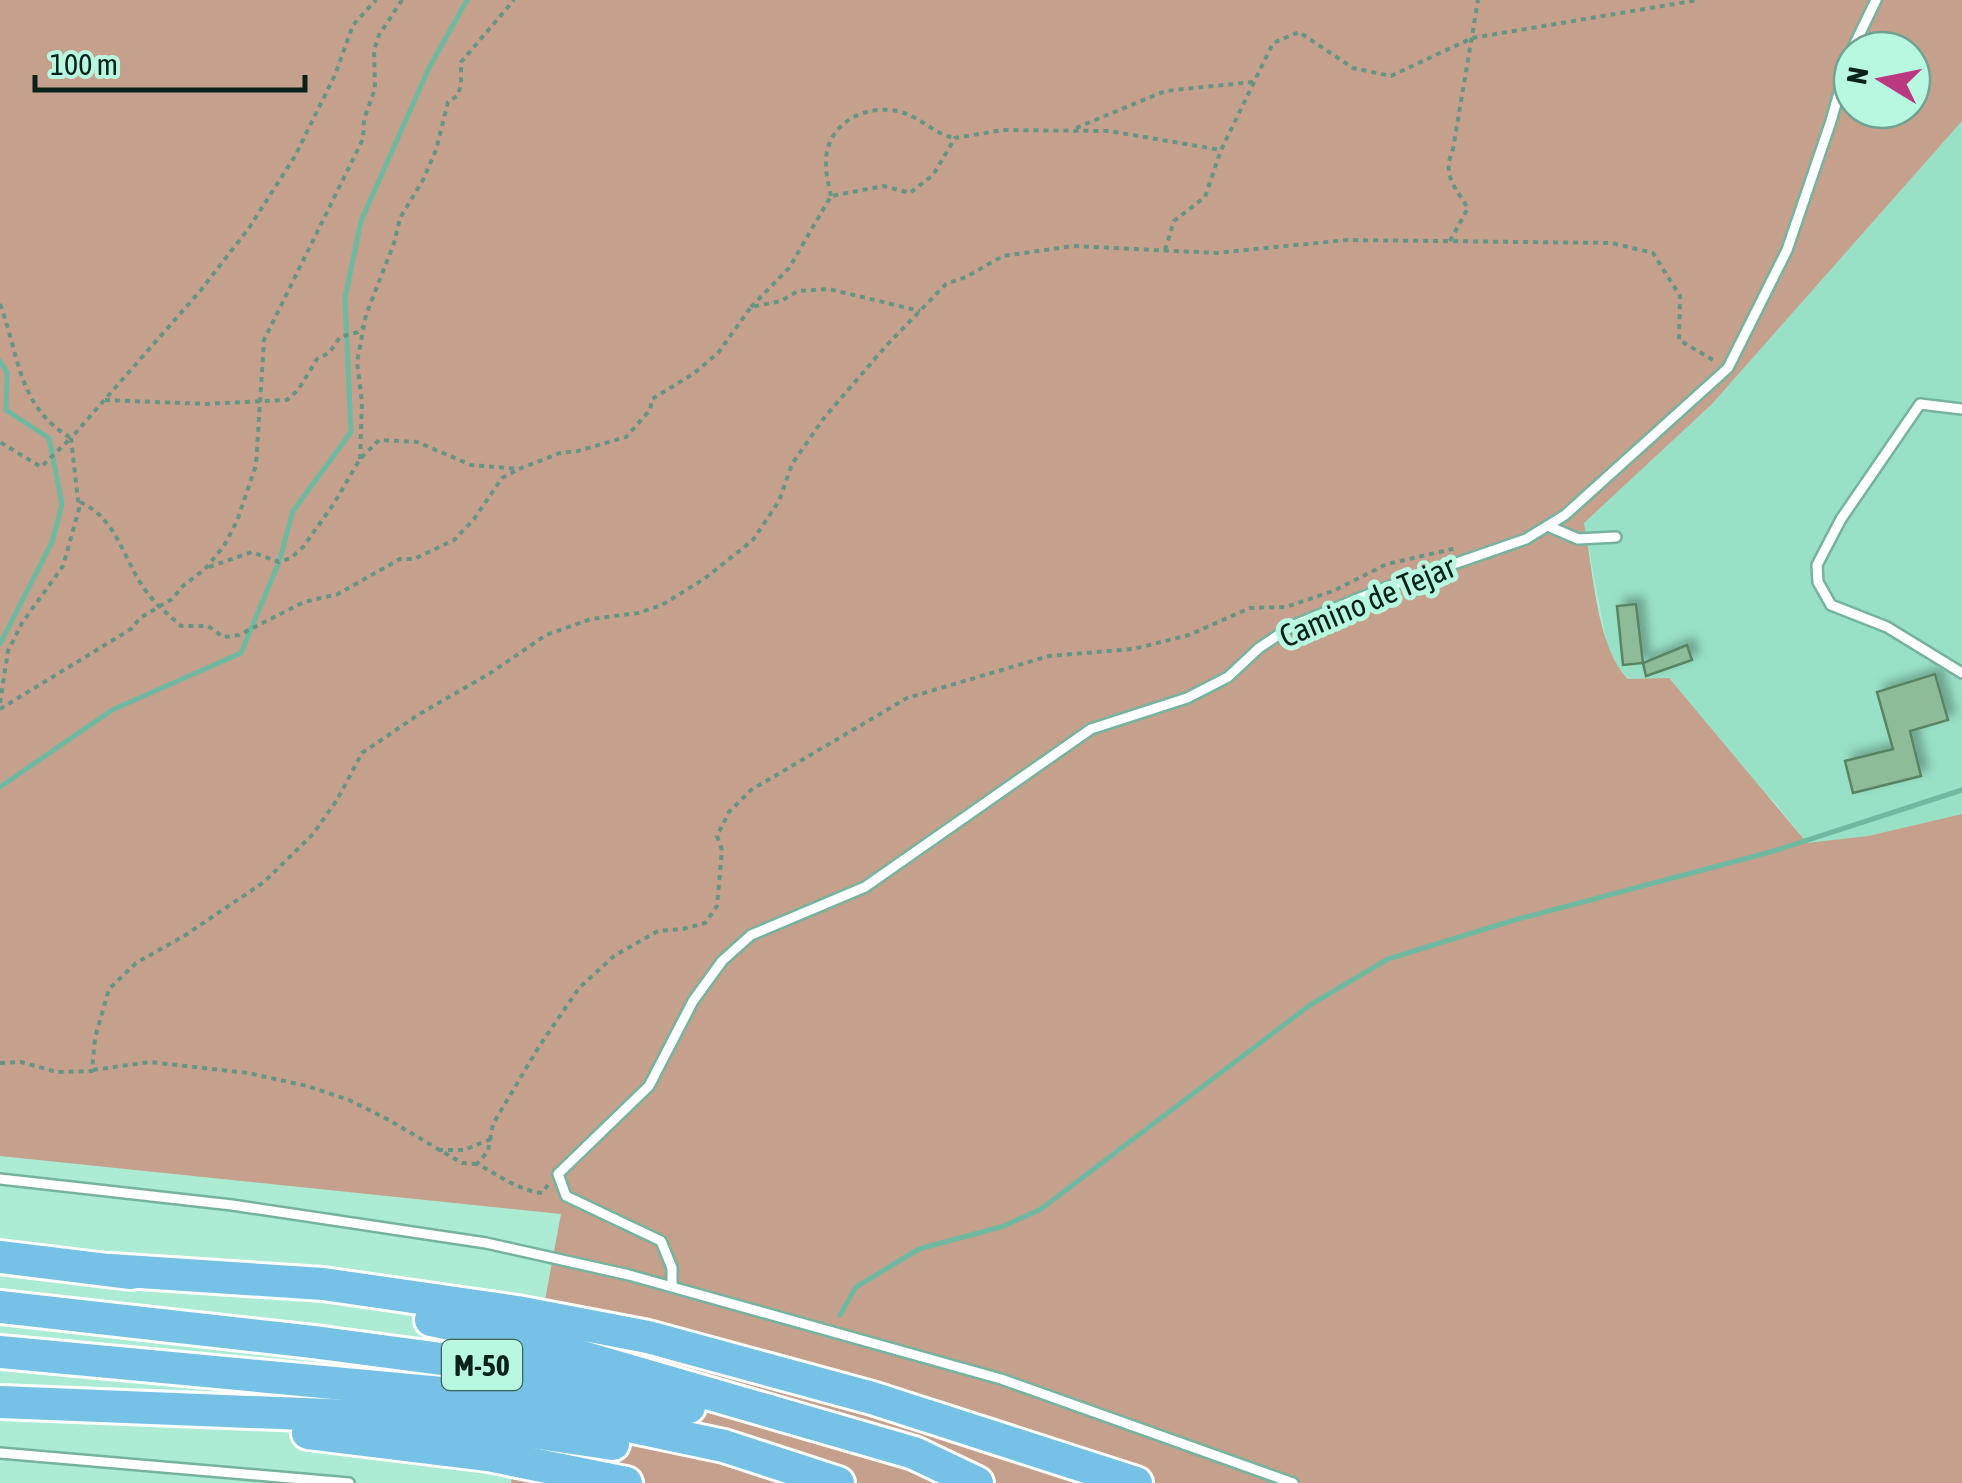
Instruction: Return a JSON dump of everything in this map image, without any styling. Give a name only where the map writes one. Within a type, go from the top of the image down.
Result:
[{"type":"highway","points":[[0,1257],[323,1298],[510,1336],[914,1454],[977,1483]]},
{"type":"highway","points":[[110,1270],[323,1284],[517,1312],[648,1337],[872,1398],[1136,1483]]},
{"type":"highway","name":"M-50","points":[[0,1307],[502,1367],[699,1409],[952,1483]]},
{"type":"highway","name":"M-50","points":[[0,1352],[496,1398],[724,1446],[838,1483]]},
{"type":"highway","points":[[0,1405],[488,1455],[626,1483]]},
{"type":"highway","points":[[0,1405],[439,1421],[587,1440],[829,1483]]},
{"type":"lane","name":"Camino de Tejar","points":[[558,1174],[649,1086],[692,1001],[722,961],[751,935],[865,887],[1091,728],[1187,698],[1228,677],[1259,648],[1292,626],[1387,587],[1526,539],[1565,515],[1728,368],[1786,250],[1850,54],[1876,0]]},
{"type":"lane","points":[[1962,408],[1920,404],[1841,519],[1818,564],[1818,582],[1831,606],[1887,628],[1962,673]]},
{"type":"lane","points":[[1548,526],[1578,538],[1616,537]]},
{"type":"lane","points":[[558,1174],[566,1196],[661,1241],[672,1268],[672,1286]]},
{"type":"lane","points":[[0,1179],[232,1205],[486,1243],[672,1286],[1001,1378],[1294,1483]]},
{"type":"lane","points":[[0,1453],[255,1478],[349,1483]]},
{"type":"path","points":[[0,442],[41,468],[201,290],[295,156],[335,75],[353,25],[376,0]]},
{"type":"path","points":[[0,706],[131,629],[205,569],[224,546],[237,522],[256,466],[264,340],[363,139],[364,118],[375,89],[374,50],[402,0]]},
{"type":"path","points":[[360,459],[362,402],[357,362],[364,326],[400,218],[436,150],[448,102],[457,96],[461,86],[461,62],[514,0]]},
{"type":"path","points":[[1450,241],[1468,208],[1452,185],[1447,167],[1478,0]]},
{"type":"path","points":[[1165,250],[1174,221],[1204,197],[1221,150],[1273,43],[1299,32],[1353,68],[1390,76],[1472,38],[1698,0]]},
{"type":"path","points":[[1072,130],[1166,91],[1254,82]]},
{"type":"path","points":[[78,500],[107,518],[144,589],[181,626],[208,626],[223,636],[239,634],[304,602],[338,594],[400,559],[414,559],[454,540],[502,478],[519,468],[626,437],[650,410],[652,400],[718,353],[752,307],[789,268],[831,196],[825,161],[834,131],[868,109],[896,111],[927,122],[954,138],[1003,130],[1109,131],[1221,150]]},
{"type":"path","points":[[831,196],[884,186],[910,193],[934,175],[954,138]]},
{"type":"path","points":[[92,1071],[109,989],[136,962],[184,936],[264,882],[313,834],[362,753],[546,635],[591,619],[662,605],[704,579],[752,540],[779,501],[792,464],[824,418],[920,311],[946,284],[1003,256],[1072,246],[1217,253],[1347,240],[1612,243],[1654,253],[1680,296],[1680,340],[1728,368]]},
{"type":"path","points":[[752,307],[782,301],[798,291],[829,289],[920,311]]},
{"type":"path","points":[[0,304],[36,409],[50,426],[71,438]]},
{"type":"path","points":[[105,400],[206,404],[287,400],[298,390],[317,358],[328,353],[340,337],[364,326]]},
{"type":"path","points":[[0,706],[8,652],[22,623],[63,566],[79,508],[71,438]]},
{"type":"path","points":[[205,569],[252,552],[279,562],[291,558],[304,547],[334,505],[360,459],[380,440],[416,442],[471,465],[519,468]]},
{"type":"path","points":[[477,1164],[488,1151],[493,1124],[540,1044],[579,988],[614,956],[658,932],[705,923],[717,906],[722,850],[716,836],[729,812],[752,790],[842,734],[907,698],[1049,656],[1133,649],[1189,635],[1250,608],[1286,607],[1333,591],[1387,564],[1454,547],[1474,557]]},
{"type":"path","points":[[0,1063],[22,1062],[58,1072],[150,1062],[248,1073],[349,1100],[462,1163],[477,1164],[507,1179],[521,1191],[542,1193],[558,1174]]},
{"type":"path","points":[[438,1150],[464,1150],[490,1138]]},
{"type":"shaded area","points":[[0,0],[1962,0],[1962,121],[1712,404],[1584,523],[1602,627],[1617,665],[1628,679],[1669,678],[1807,843],[1868,836],[1962,814],[1962,1483],[511,1483],[561,1214],[0,1156]]},
{"type":"shaded area","points":[[1962,121],[1962,814],[1868,836],[1807,844],[1775,802],[1618,669],[1607,645],[1584,523],[1712,404]]},
{"type":"building","points":[[1636,604],[1643,663],[1623,665],[1617,606]]},
{"type":"building","points":[[1687,645],[1692,660],[1646,676],[1643,663]]},
{"type":"building","points":[[1935,674],[1948,720],[1910,731],[1921,776],[1853,793],[1845,761],[1893,749],[1877,692]]},
{"type":"waterway","points":[[0,787],[112,710],[241,653],[279,562],[293,511],[351,432],[345,298],[361,221],[429,68],[467,0]]},
{"type":"waterway","points":[[0,361],[7,372],[6,410],[49,438],[62,504],[52,542],[0,644]]},
{"type":"waterway","points":[[840,1315],[856,1287],[919,1249],[1004,1226],[1041,1209],[1310,1005],[1388,959],[1511,921],[1774,851],[1962,790]]}]
